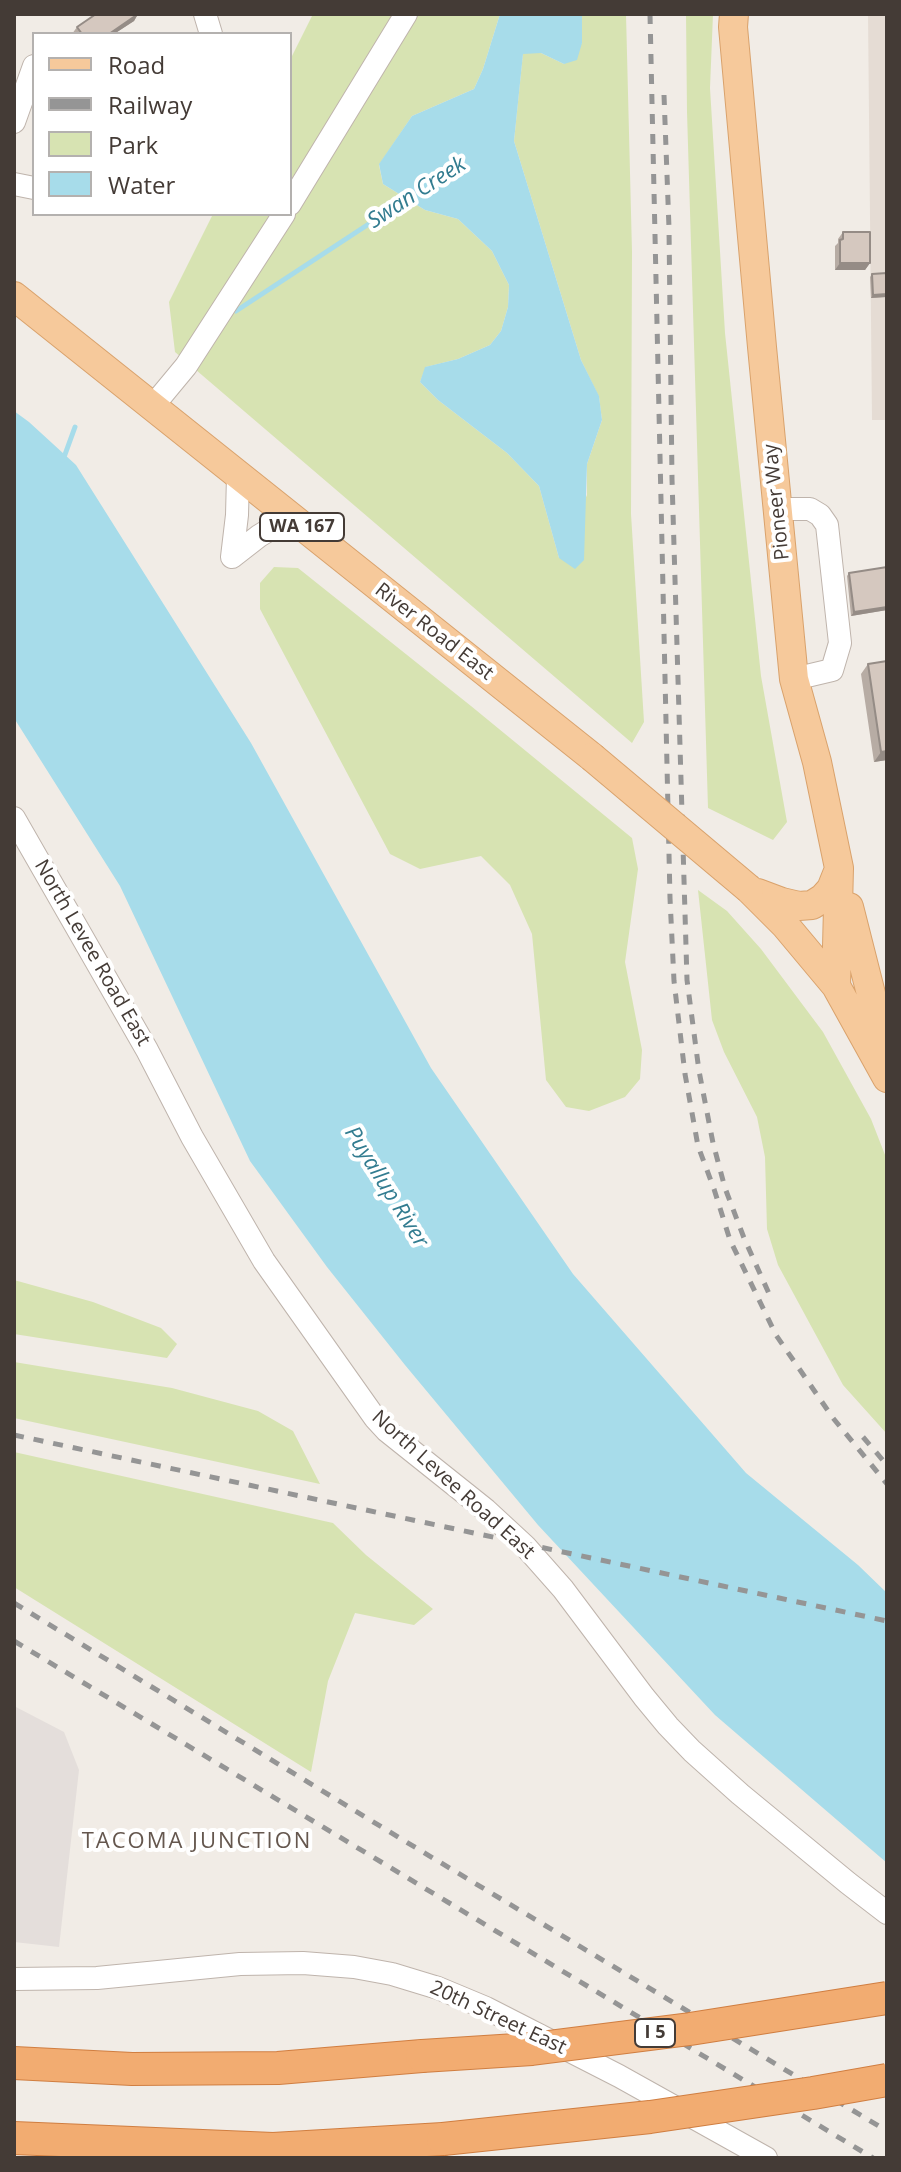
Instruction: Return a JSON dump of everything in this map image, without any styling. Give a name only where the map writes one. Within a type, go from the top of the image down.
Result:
[{"type":"highway","name":"I 5","points":[[14,2063],[132,2069],[278,2068],[532,2049],[690,2029],[887,1998]]},
{"type":"highway","points":[[14,2138],[262,2154],[650,2117],[887,2080]]},
{"type":"main road","name":"Pioneer Way","points":[[734,14],[794,679],[817,762],[839,868],[836,986]]},
{"type":"main road","name":"River Road East","points":[[14,296],[592,757],[749,889],[785,925],[836,986]]},
{"type":"main road","points":[[749,889],[782,902],[812,905],[831,889],[839,868]]},
{"type":"main road","points":[[839,868],[887,1057]]},
{"type":"main road","name":"WA 167","points":[[836,986],[887,1078]]},
{"type":"street","points":[[292,201],[406,14]]},
{"type":"street","points":[[14,122],[32,72]]},
{"type":"street","points":[[152,407],[186,366],[283,216]]},
{"type":"street","points":[[238,476],[232,557],[277,525],[294,520]]},
{"type":"street","points":[[778,509],[810,509],[820,515],[827,525],[840,643],[832,670],[794,679]]},
{"type":"street","name":"North Levee Road East","points":[[14,818],[264,1261],[375,1418],[525,1546],[563,1589],[644,1697],[692,1751],[740,1794],[887,1913]]},
{"type":"street","name":"20th Street East","points":[[14,1979],[97,1978],[240,1964],[303,1963],[392,1974],[438,1988],[486,2008],[619,2076],[766,2158]]},
{"type":"shaded area","points":[[868,14],[887,14],[887,420],[872,420]]},
{"type":"shaded area","points":[[14,1706],[64,1732],[79,1770],[59,1947],[14,1942]]},
{"type":"green space","points":[[313,14],[500,14],[474,89],[412,116],[379,165],[383,184],[425,210],[458,219],[492,251],[509,285],[508,307],[501,331],[490,345],[458,359],[426,367],[420,382],[438,400],[507,453],[539,486],[559,558],[587,495],[587,464],[602,420],[599,397],[581,360],[514,141],[523,53],[541,53],[564,64],[582,43],[582,14],[626,14],[632,252],[631,514],[644,722],[632,743],[175,352],[169,302],[212,216],[292,216],[292,56]]},
{"type":"green space","points":[[686,14],[713,14],[710,88],[725,333],[761,676],[787,822],[773,840],[708,808]]},
{"type":"green space","points":[[274,567],[298,568],[632,838],[638,869],[625,962],[642,1050],[640,1079],[625,1097],[589,1111],[566,1107],[546,1080],[532,934],[510,885],[481,856],[420,869],[390,854],[260,609],[260,583]]},
{"type":"green space","points":[[698,890],[727,911],[761,949],[823,1032],[871,1119],[887,1160],[887,1434],[843,1385],[778,1265],[767,1229],[765,1157],[757,1117],[724,1052],[712,1020]]},
{"type":"green space","points":[[14,1280],[93,1302],[161,1328],[177,1344],[167,1358],[14,1334]]},
{"type":"green space","points":[[14,1362],[172,1388],[258,1411],[293,1431],[320,1484],[14,1418]]},
{"type":"green space","points":[[14,1452],[333,1523],[366,1555],[433,1609],[414,1625],[355,1613],[328,1681],[311,1772],[14,1587]]},
{"type":"water","points":[[500,14],[582,14],[582,43],[577,60],[564,64],[541,53],[523,54],[514,141],[581,360],[599,396],[602,420],[587,464],[584,560],[575,569],[559,558],[539,486],[507,453],[438,400],[420,382],[425,367],[458,359],[490,345],[501,331],[508,307],[509,285],[492,251],[458,219],[425,210],[383,184],[379,164],[412,116],[474,89]]},
{"type":"water","name":"Puyallup River","points":[[14,411],[76,465],[251,743],[431,1068],[573,1274],[746,1473],[858,1565],[887,1593],[887,1863],[715,1715],[538,1525],[327,1267],[250,1161],[120,886],[14,718]]},
{"type":"building","points":[[96,14],[138,14],[112,32],[81,32],[77,27]]},
{"type":"building","points":[[843,232],[870,232],[870,263],[840,263]]},
{"type":"building","points":[[887,273],[887,294],[873,295],[872,274]]},
{"type":"building","points":[[887,567],[887,607],[854,612],[849,573]]},
{"type":"building","points":[[887,661],[887,751],[881,752],[868,664]]},
{"type":"waterway","name":"Swan Creek","points":[[236,311],[413,195]]},
{"type":"waterway","name":"Swan Creek","points":[[63,460],[75,427]]},
{"type":"railway","points":[[650,14],[670,898],[674,981],[685,1074],[698,1146],[730,1240],[776,1335],[833,1418],[887,1484]]},
{"type":"railway","points":[[664,95],[687,980],[699,1071],[713,1143],[725,1188],[771,1298]]},
{"type":"railway","points":[[14,1435],[887,1621]]},
{"type":"railway","points":[[863,1437],[887,1465]]},
{"type":"railway","points":[[14,1603],[887,2131]]},
{"type":"railway","points":[[14,1641],[873,2158]]},
{"type":"district","name":"TACOMA JUNCTION","points":[[197,1842]]}]
